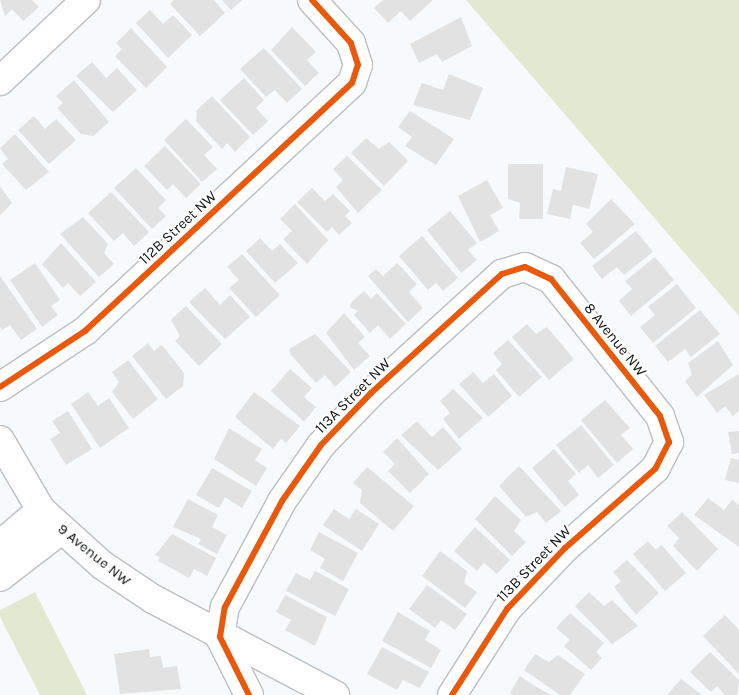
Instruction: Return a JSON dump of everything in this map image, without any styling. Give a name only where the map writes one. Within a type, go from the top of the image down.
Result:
[{"type":"street","points":[[0,81],[86,0]]},
{"type":"street","name":"112B Street NW","points":[[0,387],[65,348],[99,319],[348,88],[358,70],[351,43],[312,0]]},
{"type":"street","name":"8 Avenue NW","points":[[526,267],[551,280],[660,416],[669,442]]},
{"type":"street","name":"113A Street NW","points":[[220,637],[225,607],[282,501],[321,445],[502,274],[526,267]]},
{"type":"street","name":"9 Avenue NW","points":[[0,440],[41,510],[61,530],[125,582],[220,637],[335,695]]},
{"type":"street","name":"113B Street NW","points":[[452,695],[507,609],[565,548],[655,469],[669,442]]},
{"type":"street","points":[[0,545],[41,510]]},
{"type":"street","points":[[0,577],[61,530]]},
{"type":"street","points":[[220,637],[249,695]]},
{"type":"green space","points":[[466,0],[739,0],[739,316]]},
{"type":"green space","points":[[35,592],[87,695],[40,695],[0,617],[0,610]]},
{"type":"building","points":[[0,0],[32,0],[39,7],[23,21],[12,9],[5,16]]},
{"type":"building","points":[[174,0],[214,0],[225,13],[200,36],[170,4]]},
{"type":"building","points":[[222,0],[242,0],[231,10]]},
{"type":"building","points":[[383,0],[433,0],[410,21],[401,11],[388,23],[374,8]]},
{"type":"building","points":[[150,10],[163,24],[173,15],[192,35],[168,58],[136,23]]},
{"type":"building","points":[[461,17],[472,46],[442,62],[437,54],[419,63],[410,44]]},
{"type":"building","points":[[292,27],[316,52],[307,60],[319,73],[305,86],[271,50]]},
{"type":"building","points":[[131,28],[167,67],[146,88],[115,56],[122,49],[116,43]]},
{"type":"building","points":[[264,48],[302,89],[287,103],[275,90],[266,97],[240,69]]},
{"type":"building","points":[[92,62],[106,78],[117,68],[137,90],[113,112],[76,76]]},
{"type":"building","points":[[449,74],[483,88],[470,120],[413,105],[422,83],[443,90]]},
{"type":"building","points":[[244,78],[264,100],[256,108],[268,121],[253,135],[220,100]]},
{"type":"building","points":[[74,80],[109,122],[93,136],[81,134],[57,108],[63,103],[56,96]]},
{"type":"building","points":[[212,96],[250,137],[235,152],[227,143],[222,149],[196,121],[197,110]]},
{"type":"building","points":[[410,111],[454,139],[436,165],[405,146],[412,137],[398,127]]},
{"type":"building","points":[[34,116],[45,129],[56,119],[76,140],[49,164],[18,130]]},
{"type":"building","points":[[186,119],[213,147],[204,155],[217,169],[202,182],[164,140]]},
{"type":"building","points":[[15,134],[49,172],[26,190],[2,164],[8,159],[0,148]]},
{"type":"building","points":[[366,138],[379,149],[389,142],[408,161],[384,186],[351,153]]},
{"type":"building","points":[[165,146],[201,184],[186,198],[173,184],[167,190],[144,166]]},
{"type":"building","points":[[347,156],[382,190],[358,213],[336,187],[343,180],[333,169]]},
{"type":"building","points":[[508,164],[543,164],[543,219],[519,219],[520,203],[508,199]]},
{"type":"building","points":[[566,167],[598,174],[589,209],[573,205],[570,219],[547,214],[553,189],[561,191]]},
{"type":"building","points":[[136,168],[166,200],[158,208],[166,216],[152,229],[114,188]]},
{"type":"building","points":[[487,180],[503,208],[490,215],[499,231],[480,242],[458,196]]},
{"type":"building","points":[[0,186],[12,203],[0,215]]},
{"type":"building","points":[[312,188],[325,201],[333,194],[350,211],[345,216],[352,223],[339,235],[332,227],[327,232],[297,202]]},
{"type":"building","points":[[111,192],[149,232],[134,246],[123,233],[114,241],[88,213]]},
{"type":"building","points":[[611,199],[635,224],[594,259],[580,243],[593,232],[586,224]]},
{"type":"building","points":[[295,204],[328,240],[307,264],[283,239],[292,231],[280,219]]},
{"type":"building","points":[[450,211],[477,243],[468,250],[477,260],[461,273],[427,230]]},
{"type":"building","points":[[83,217],[108,244],[104,253],[114,264],[99,277],[60,234]]},
{"type":"building","points":[[636,231],[653,252],[624,275],[617,267],[602,279],[592,266]]},
{"type":"building","points":[[422,236],[458,278],[443,291],[436,283],[428,290],[399,256]]},
{"type":"building","points":[[260,238],[272,251],[280,244],[298,263],[275,283],[246,251]]},
{"type":"building","points":[[61,243],[96,282],[80,296],[68,283],[63,288],[42,264]]},
{"type":"building","points":[[242,254],[280,295],[256,317],[229,288],[239,280],[227,267]]},
{"type":"building","points":[[655,257],[674,280],[631,316],[619,301],[632,289],[625,281]]},
{"type":"building","points":[[35,263],[60,300],[51,306],[58,315],[42,327],[10,280]]},
{"type":"building","points":[[397,263],[417,284],[409,292],[423,308],[408,322],[368,276],[376,269],[383,276]]},
{"type":"building","points":[[0,276],[37,329],[21,340],[10,325],[2,330],[0,326]]},
{"type":"building","points":[[677,284],[696,308],[653,343],[640,327],[655,315],[648,307]]},
{"type":"building","points":[[205,288],[220,305],[230,295],[250,317],[225,339],[189,302]]},
{"type":"building","points":[[364,291],[371,299],[377,293],[406,324],[390,339],[378,325],[370,333],[354,315],[358,311],[350,307],[351,303]]},
{"type":"building","points":[[186,306],[222,344],[199,366],[175,341],[180,336],[171,320]]},
{"type":"building","points":[[700,310],[720,334],[691,357],[685,349],[668,362],[655,346]]},
{"type":"building","points":[[344,313],[365,337],[358,343],[370,356],[354,370],[326,333]]},
{"type":"building","points":[[527,324],[536,334],[547,327],[574,359],[549,380],[512,337]]},
{"type":"building","points":[[315,334],[351,372],[335,387],[325,375],[316,383],[291,355],[289,349]]},
{"type":"building","points":[[508,340],[542,377],[519,397],[496,370],[502,364],[493,353]]},
{"type":"building","points":[[718,341],[733,365],[697,397],[685,381],[692,375],[688,363]]},
{"type":"building","points":[[148,343],[154,351],[162,345],[184,373],[183,386],[166,399],[132,356]]},
{"type":"building","points":[[128,360],[158,399],[133,419],[112,392],[119,382],[112,372]]},
{"type":"building","points":[[290,369],[312,388],[304,397],[316,407],[304,422],[271,391]]},
{"type":"building","points":[[473,372],[483,383],[494,374],[512,396],[488,417],[459,384]]},
{"type":"building","points":[[739,374],[739,411],[733,416],[725,406],[717,413],[704,395]]},
{"type":"building","points":[[453,389],[483,418],[459,439],[443,419],[450,413],[440,401]]},
{"type":"building","points":[[88,392],[98,406],[109,398],[129,428],[100,448],[71,404]]},
{"type":"building","points":[[254,392],[300,426],[286,443],[281,439],[273,449],[235,417]]},
{"type":"building","points":[[605,400],[630,428],[621,435],[633,449],[617,463],[581,420]]},
{"type":"building","points":[[68,411],[92,449],[66,465],[50,439],[60,433],[52,421]]},
{"type":"building","points":[[417,421],[432,437],[443,427],[462,449],[438,470],[401,435]]},
{"type":"building","points":[[581,425],[614,465],[598,478],[588,465],[579,473],[556,445]]},
{"type":"building","points":[[229,428],[262,449],[255,460],[267,468],[256,486],[214,459]]},
{"type":"building","points":[[739,431],[739,453],[732,454],[728,432]]},
{"type":"building","points":[[397,438],[429,474],[410,493],[388,471],[395,464],[383,452]]},
{"type":"building","points":[[554,449],[576,474],[568,481],[579,495],[565,507],[532,468]]},
{"type":"building","points":[[731,458],[739,460],[739,483],[725,480]]},
{"type":"building","points":[[519,466],[561,511],[546,523],[537,512],[526,517],[499,486]]},
{"type":"building","points":[[367,467],[414,506],[393,531],[360,503],[362,490],[353,483]]},
{"type":"building","points":[[212,468],[252,491],[242,508],[225,497],[219,508],[196,495]]},
{"type":"building","points":[[495,496],[521,520],[514,531],[526,542],[512,556],[475,519]]},
{"type":"building","points":[[708,498],[724,510],[732,500],[739,505],[739,547],[694,515]]},
{"type":"building","points":[[188,499],[218,515],[212,527],[227,535],[217,554],[198,544],[201,539],[173,527]]},
{"type":"building","points":[[334,509],[349,519],[356,509],[379,524],[362,551],[323,525]]},
{"type":"building","points":[[682,512],[718,549],[697,571],[673,546],[679,538],[667,526]]},
{"type":"building","points":[[475,527],[510,560],[497,574],[484,563],[477,571],[454,551]]},
{"type":"building","points":[[319,532],[358,553],[343,581],[320,568],[325,559],[310,550]]},
{"type":"building","points":[[172,534],[216,558],[207,576],[194,569],[189,578],[158,561],[160,557],[155,555]]},
{"type":"building","points":[[648,541],[656,550],[661,545],[686,573],[665,591],[633,554]]},
{"type":"building","points":[[440,551],[467,571],[464,583],[477,592],[465,608],[422,576]]},
{"type":"building","points":[[627,560],[659,593],[636,615],[614,587],[621,581],[613,572]]},
{"type":"building","points":[[315,571],[349,589],[335,616],[286,591],[296,573],[310,580]]},
{"type":"building","points":[[427,585],[467,614],[455,630],[441,620],[435,628],[409,609]]},
{"type":"building","points":[[589,592],[604,606],[612,600],[638,626],[612,644],[575,606]]},
{"type":"building","points":[[285,595],[327,617],[315,646],[285,630],[291,620],[276,612]]},
{"type":"building","points":[[398,612],[430,631],[425,640],[441,650],[431,668],[382,641]]},
{"type":"building","points":[[570,613],[604,643],[596,652],[602,658],[591,670],[564,646],[570,640],[556,628]]},
{"type":"building","points":[[725,615],[739,630],[739,674],[703,636]]},
{"type":"building","points":[[382,647],[429,672],[420,688],[403,680],[397,690],[367,674]]},
{"type":"building","points":[[149,649],[150,657],[161,656],[163,668],[177,666],[181,689],[120,694],[114,654]]},
{"type":"building","points":[[710,652],[739,680],[737,695],[725,695],[717,686],[711,692],[690,672]]},
{"type":"building","points":[[535,654],[549,662],[558,655],[585,674],[570,695],[560,695],[524,670]]},
{"type":"building","points":[[520,676],[551,695],[513,695],[510,693]]},
{"type":"building","points":[[681,679],[702,695],[667,695]]},
{"type":"cycle path","points":[[0,387],[85,331],[352,83],[358,65],[351,43],[312,0]]},
{"type":"cycle path","points":[[249,695],[220,637],[225,607],[282,501],[321,445],[371,393],[502,274],[525,267],[551,279],[660,416],[669,442],[655,469],[565,548],[507,609],[452,695]]}]
